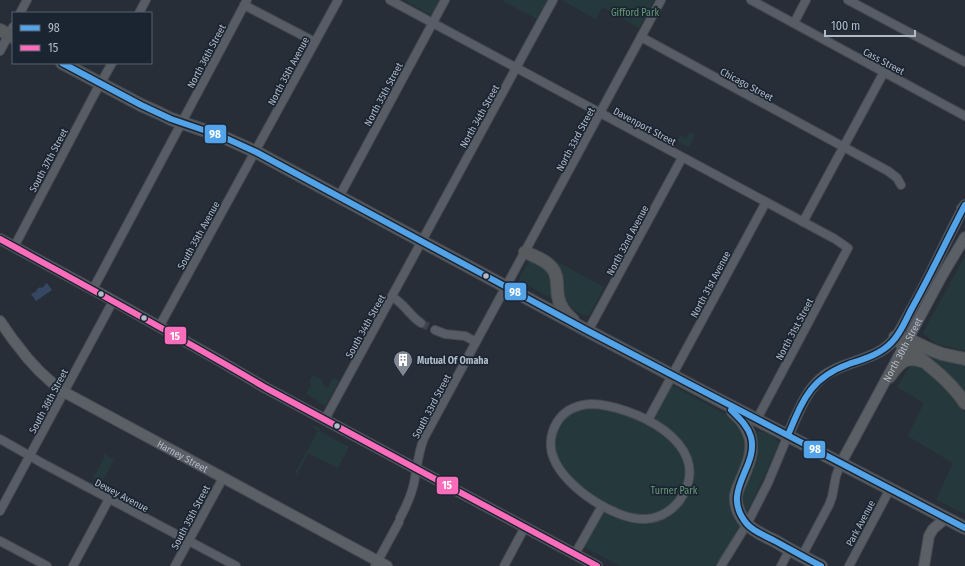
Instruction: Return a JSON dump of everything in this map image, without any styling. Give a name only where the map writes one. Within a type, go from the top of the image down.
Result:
[{"type":"highway","points":[[64,64],[148,109],[168,118],[229,139],[256,152],[713,397],[963,527]]},
{"type":"highway","points":[[525,252],[546,263],[552,268],[556,275],[558,297],[562,308],[585,329]]},
{"type":"highway","points":[[895,337],[906,343],[942,354],[965,358]]},
{"type":"highway","points":[[906,343],[923,361],[954,388],[965,403]]},
{"type":"highway","points":[[889,376],[902,362],[912,359],[923,361]]},
{"type":"highway","points":[[713,397],[736,414],[749,431],[751,440],[750,458],[736,497],[739,511],[747,524],[757,532],[821,566]]},
{"type":"highway","points":[[751,440],[757,430],[774,428]]},
{"type":"main road","name":"North 30th Street","points":[[788,435],[805,400],[820,380],[829,373],[875,354],[889,344],[895,337],[919,295],[964,208]]},
{"type":"main road","name":"North 30th Street","points":[[841,463],[943,274],[965,237]]},
{"type":"main road","points":[[0,239],[93,289],[266,388],[597,566]]},
{"type":"main road","name":"Harney Street","points":[[0,321],[16,345],[33,365],[64,392],[380,564]]},
{"type":"main road","points":[[924,566],[930,531],[946,518]]},
{"type":"street","points":[[21,12],[27,0]]},
{"type":"street","points":[[140,12],[146,0]]},
{"type":"street","name":"North 35th Avenue","points":[[256,152],[338,0]]},
{"type":"street","name":"Davenport Street","points":[[390,0],[835,239],[848,248]]},
{"type":"street","name":"North 35th Street","points":[[339,197],[445,0]]},
{"type":"street","name":"North 34th Street","points":[[422,241],[553,0]]},
{"type":"street","name":"North 33rd Street","points":[[506,287],[661,0]]},
{"type":"street","name":"Cass Street","points":[[751,0],[965,116]]},
{"type":"street","points":[[794,23],[806,0]]},
{"type":"street","points":[[848,0],[965,62]]},
{"type":"street","points":[[246,2],[315,42]]},
{"type":"street","name":"North 36th Street","points":[[182,122],[246,2]]},
{"type":"street","points":[[0,51],[9,32]]},
{"type":"street","name":"Chicago Street","points":[[641,38],[888,171],[894,175],[901,185]]},
{"type":"street","name":"South 37th Street","points":[[14,247],[111,64]]},
{"type":"street","points":[[803,222],[884,72]]},
{"type":"street","points":[[93,289],[182,122]]},
{"type":"street","name":"South 35th Avenue","points":[[159,327],[256,152]]},
{"type":"street","name":"North 32nd Avenue","points":[[585,329],[682,158]]},
{"type":"street","name":"North 31st Avenue","points":[[648,420],[766,202]]},
{"type":"street","name":"South 34th Street","points":[[325,419],[422,241]]},
{"type":"street","name":"North 31st Street","points":[[757,420],[848,248]]},
{"type":"street","name":"South 33rd Street","points":[[380,564],[412,491],[420,450],[424,438],[506,287]]},
{"type":"street","points":[[392,297],[399,301],[411,315],[421,323]]},
{"type":"street","name":"South 36th Street","points":[[0,512],[113,301]]},
{"type":"street","points":[[435,330],[445,334],[465,336],[476,342]]},
{"type":"street","points":[[590,404],[615,408],[648,420],[678,442],[684,451],[688,464],[689,476],[687,487],[683,496],[676,505],[667,512],[648,519],[638,519],[616,512],[602,506],[579,490],[565,477],[557,466],[550,446],[551,435],[562,415],[576,406],[590,404]]},
{"type":"street","points":[[721,566],[747,524],[768,483],[788,435]]},
{"type":"street","name":"Dewey Avenue","points":[[0,439],[42,464],[236,566]]},
{"type":"street","points":[[802,556],[829,505],[832,497],[834,482],[841,463]]},
{"type":"street","name":"South 35th Street","points":[[176,566],[223,478]]},
{"type":"street","name":"Park Avenue","points":[[849,566],[890,489]]},
{"type":"street","points":[[73,566],[109,499]]},
{"type":"street","points":[[575,554],[602,506]]},
{"type":"street","points":[[505,564],[525,527]]},
{"type":"street","points":[[0,541],[47,566]]},
{"type":"street","points":[[781,566],[790,549]]},
{"type":"green space","points":[[404,0],[439,0],[431,15]]},
{"type":"green space","points":[[501,0],[547,0],[537,19]]},
{"type":"green space","name":"Gifford Park","points":[[561,0],[654,0],[639,28],[602,7],[596,19]]},
{"type":"green space","points":[[689,132],[695,135],[689,147],[677,141],[681,135],[686,138]]},
{"type":"green space","points":[[535,250],[604,287],[589,315],[583,315],[574,310],[568,304],[564,297],[560,280]]},
{"type":"green space","points":[[965,256],[965,351],[935,343],[923,333]]},
{"type":"green space","points":[[532,260],[552,270],[553,299],[520,281],[520,277],[528,263]]},
{"type":"green space","points":[[923,353],[965,364],[965,398],[921,355]]},
{"type":"green space","points":[[916,364],[940,381],[958,402],[965,414],[965,514],[936,500],[953,463],[908,436],[924,403],[897,387],[909,368]]},
{"type":"green space","points":[[313,375],[323,381],[322,384],[328,388],[333,378],[339,381],[325,406],[306,394],[311,385],[310,380]]},
{"type":"green space","name":"Turner Park","points":[[668,383],[758,432],[770,434],[778,440],[779,443],[755,496],[724,554],[714,566],[620,566],[581,545],[602,506],[570,482],[551,449],[562,416],[593,404],[648,420]]},
{"type":"green space","points":[[314,425],[320,428],[319,431],[349,447],[338,468],[308,453],[297,474],[295,473],[318,431],[313,428]]},
{"type":"green space","points":[[104,454],[114,460],[102,482],[93,478],[104,458]]},
{"type":"water","points":[[47,283],[52,290],[36,301],[31,294],[37,291],[36,290],[40,287],[42,288]]},
{"type":"tunnel","points":[[421,323],[435,330]]},
{"type":"transit line","name":"98","points":[[64,64],[141,105],[171,119],[221,136],[256,152],[588,331],[965,528]]},
{"type":"transit line","name":"98","points":[[788,435],[798,411],[817,383],[825,376],[836,370],[878,353],[888,346],[895,338],[903,326],[965,205]]},
{"type":"transit line","name":"15","points":[[0,239],[167,331],[266,388],[597,566]]},
{"type":"transit line","name":"98","points":[[731,410],[748,429],[751,437],[752,448],[750,459],[738,490],[737,501],[739,512],[747,524],[760,534],[821,566]]},
{"type":"place","name":"Mutual Of Omaha","points":[[403,377]]}]
